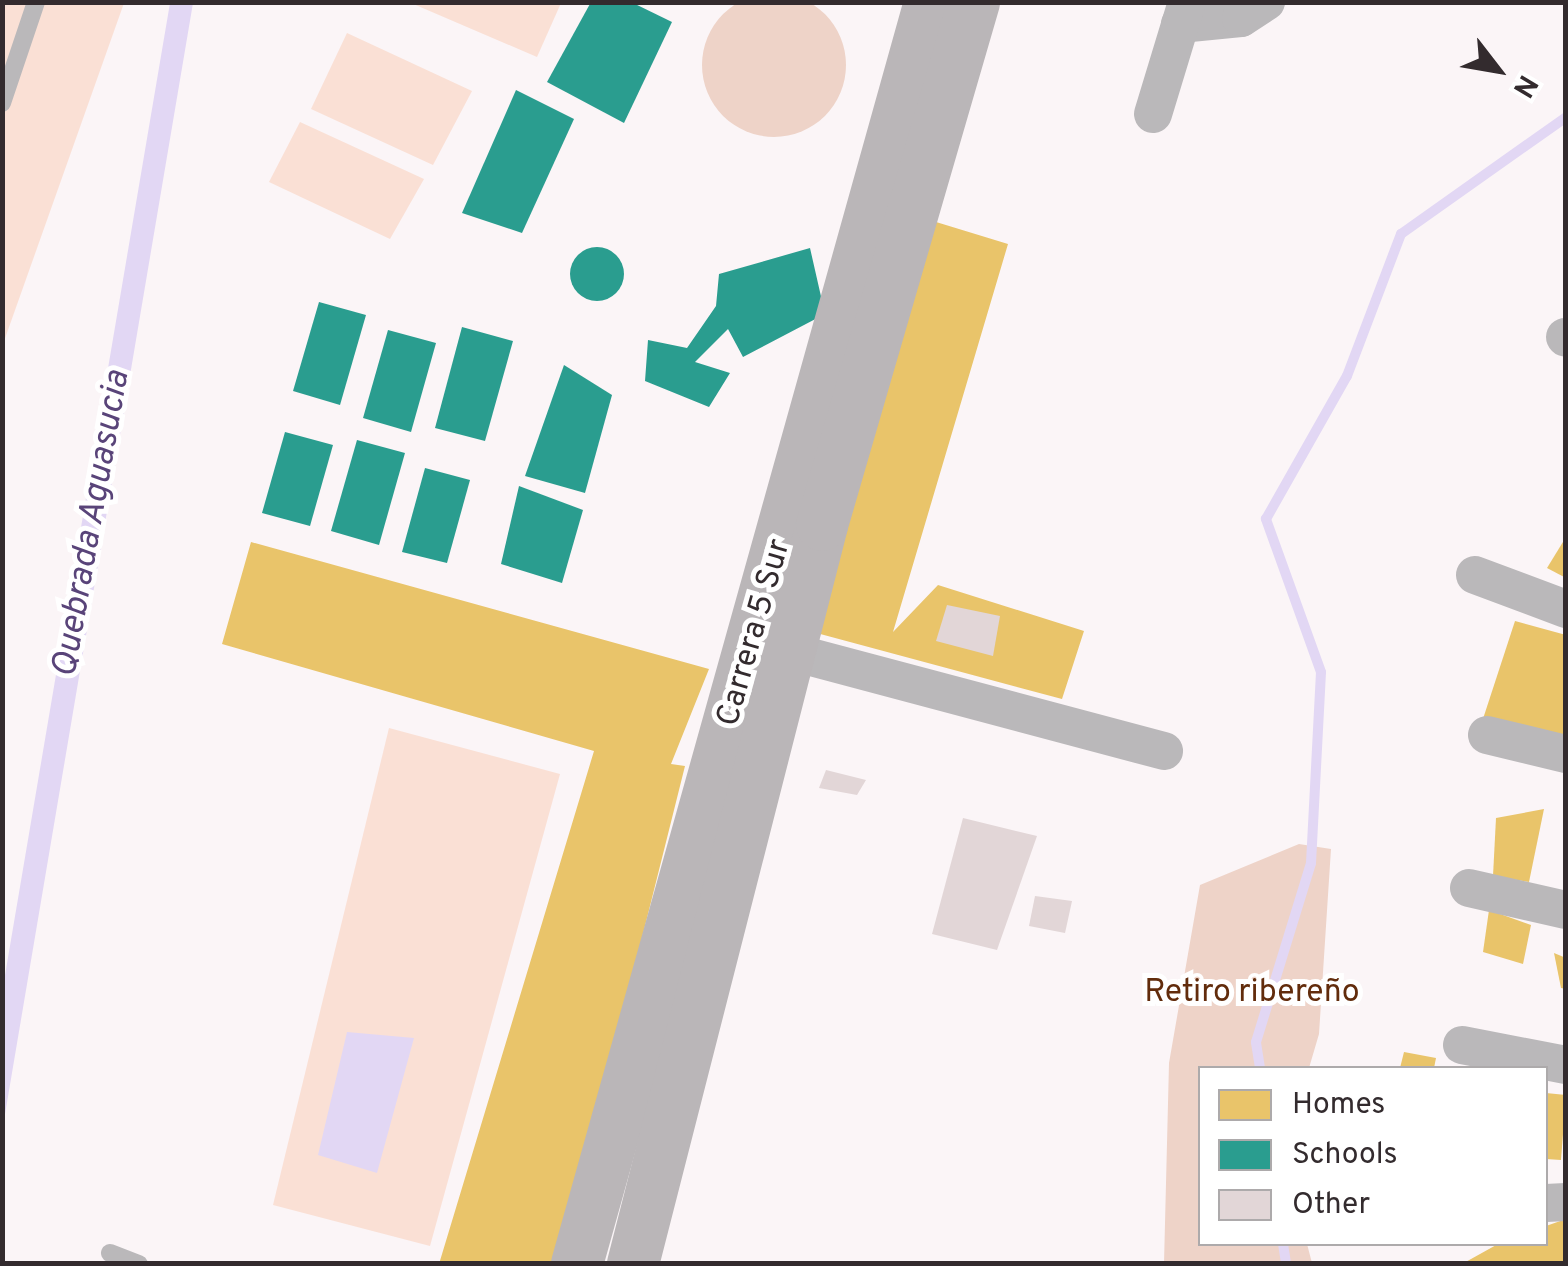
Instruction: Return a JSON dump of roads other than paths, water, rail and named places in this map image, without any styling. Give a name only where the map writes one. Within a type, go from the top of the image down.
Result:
[{"type":"street","name":"Carrera 5 Sur","points":[[577,1264],[930,2]]},
{"type":"street","name":"Carrera 5 Sur","points":[[633,1264],[792,652],[974,2]]},
{"type":"street","points":[[1153,114],[1184,13],[1242,18],[1266,2]]},
{"type":"street","points":[[1475,575],[1566,608]]},
{"type":"street","points":[[792,652],[1164,752]]},
{"type":"street","points":[[1487,736],[1566,754]]},
{"type":"street","points":[[1470,888],[1566,910]]},
{"type":"street","points":[[1462,1045],[1566,1065]]},
{"type":"lane","points":[[2,103],[36,2]]},
{"type":"lane","points":[[110,1253],[139,1264]]},
{"type":"water","name":"Quebrada Aguasucia","points":[[170,3],[193,3],[3,1126],[3,987]]},
{"type":"water","points":[[347,1032],[414,1038],[377,1173],[318,1155]]},
{"type":"waterway","points":[[1260,1066],[1256,1042],[1311,863],[1321,672],[1266,519],[1347,376],[1401,234],[1566,117]]},
{"type":"waterway","points":[[1283,1246],[1286,1264]]},
{"type":"park label","name":"Retiro ribereño","points":[[1252,993]]}]
